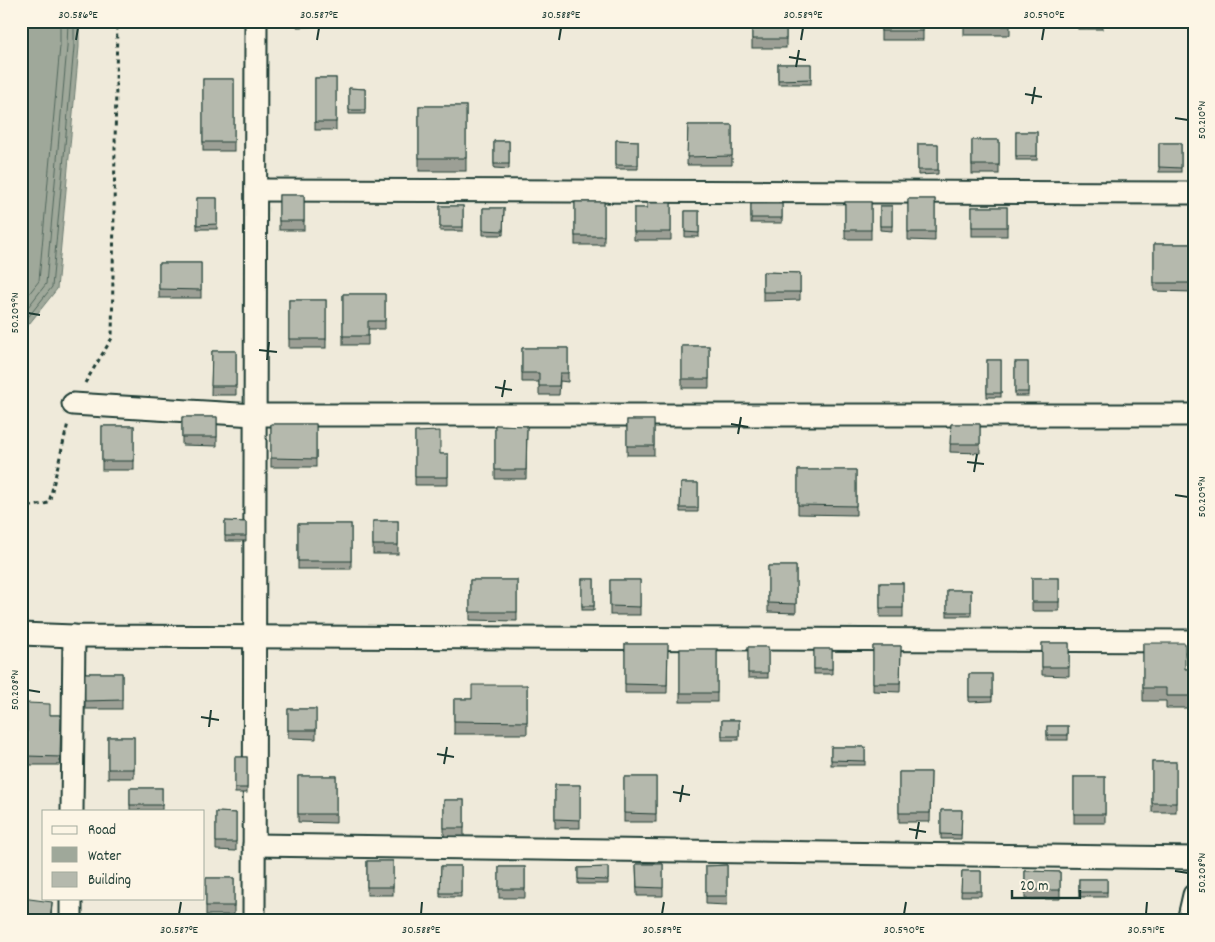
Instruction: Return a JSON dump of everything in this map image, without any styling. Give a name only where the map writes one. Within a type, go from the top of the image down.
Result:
[{"type":"street","points":[[254,921],[256,21]]},
{"type":"street","points":[[256,190],[1194,193]]},
{"type":"street","points":[[73,404],[255,415],[1194,415]]},
{"type":"street","points":[[21,634],[74,636],[1194,641]]},
{"type":"street","points":[[72,810],[74,636]]},
{"type":"street","points":[[254,845],[1194,858]]},
{"type":"street","points":[[1188,921],[1194,894]]},
{"type":"street","points":[[71,900],[71,921]]},
{"type":"path","points":[[21,508],[50,503],[73,404],[112,338],[117,21]]},
{"type":"water","points":[[21,21],[79,21],[79,47],[57,289],[21,334]]},
{"type":"building","points":[[752,21],[786,21],[786,39],[752,39]]},
{"type":"building","points":[[881,21],[923,21],[923,31],[881,31]]},
{"type":"building","points":[[964,21],[1010,21],[1010,26],[964,26]]},
{"type":"building","points":[[778,64],[811,64],[811,79],[778,80]]},
{"type":"building","points":[[315,78],[336,78],[336,122],[315,122]]},
{"type":"building","points":[[203,79],[234,79],[234,142],[203,142]]},
{"type":"building","points":[[349,88],[365,89],[365,110],[349,110]]},
{"type":"building","points":[[419,106],[466,106],[466,158],[419,158]]},
{"type":"building","points":[[688,125],[732,125],[732,156],[687,157]]},
{"type":"building","points":[[1016,132],[1037,132],[1037,156],[1016,156]]},
{"type":"building","points":[[616,140],[638,141],[638,165],[616,165]]},
{"type":"building","points":[[972,140],[999,140],[999,165],[972,165]]},
{"type":"building","points":[[494,141],[509,141],[509,164],[494,164]]},
{"type":"building","points":[[1159,143],[1181,143],[1181,168],[1159,167]]},
{"type":"building","points":[[918,144],[938,144],[938,170],[918,170]]},
{"type":"building","points":[[279,195],[304,195],[304,221],[279,221]]},
{"type":"building","points":[[197,198],[217,198],[217,224],[197,225]]},
{"type":"building","points":[[908,199],[935,199],[935,232],[908,232]]},
{"type":"building","points":[[575,202],[604,202],[604,236],[575,236]]},
{"type":"building","points":[[845,202],[871,202],[871,230],[845,230]]},
{"type":"building","points":[[647,203],[671,203],[671,232],[634,232],[634,208],[647,208]]},
{"type":"building","points":[[751,204],[782,204],[782,218],[751,218]]},
{"type":"building","points":[[440,206],[463,206],[463,227],[440,227]]},
{"type":"building","points":[[880,206],[892,206],[892,226],[880,226]]},
{"type":"building","points":[[972,207],[1007,207],[1007,227],[972,227]]},
{"type":"building","points":[[483,208],[504,208],[503,231],[483,230]]},
{"type":"building","points":[[685,211],[699,211],[699,233],[685,232]]},
{"type":"building","points":[[1154,244],[1194,244],[1194,283],[1154,283]]},
{"type":"building","points":[[159,263],[201,263],[201,290],[159,289]]},
{"type":"building","points":[[763,272],[800,273],[800,292],[763,292]]},
{"type":"building","points":[[343,294],[385,294],[385,321],[368,321],[368,336],[343,336]]},
{"type":"building","points":[[289,300],[326,300],[326,339],[289,339]]},
{"type":"building","points":[[682,346],[709,346],[709,379],[682,379]]},
{"type":"building","points":[[522,348],[568,348],[568,373],[560,373],[559,386],[539,386],[539,373],[522,373]]},
{"type":"building","points":[[212,351],[236,351],[236,386],[211,386]]},
{"type":"building","points":[[987,360],[1001,360],[1001,393],[987,393]]},
{"type":"building","points":[[1015,362],[1028,362],[1028,392],[1015,392]]},
{"type":"building","points":[[182,417],[217,417],[217,437],[182,437]]},
{"type":"building","points":[[627,420],[654,420],[654,446],[627,446]]},
{"type":"building","points":[[271,424],[316,424],[316,459],[271,458]]},
{"type":"building","points":[[951,424],[980,424],[980,444],[950,444]]},
{"type":"building","points":[[495,425],[527,426],[526,470],[495,470]]},
{"type":"building","points":[[102,426],[134,426],[134,461],[102,461]]},
{"type":"building","points":[[440,431],[440,454],[448,454],[448,477],[415,477],[415,432]]},
{"type":"building","points":[[798,470],[856,470],[856,506],[798,505]]},
{"type":"building","points":[[681,483],[698,483],[698,508],[680,508]]},
{"type":"building","points":[[225,521],[246,522],[246,536],[225,536]]},
{"type":"building","points":[[373,521],[398,521],[398,545],[373,545]]},
{"type":"building","points":[[298,524],[351,524],[351,561],[298,561]]},
{"type":"building","points":[[768,566],[796,566],[796,604],[768,603]]},
{"type":"building","points":[[1032,578],[1059,578],[1059,602],[1032,602]]},
{"type":"building","points":[[582,579],[594,579],[594,606],[582,606]]},
{"type":"building","points":[[470,580],[517,580],[517,612],[470,612]]},
{"type":"building","points":[[610,580],[640,580],[640,607],[610,606]]},
{"type":"building","points":[[880,583],[903,583],[903,608],[880,608]]},
{"type":"building","points":[[947,590],[971,590],[971,612],[947,612]]},
{"type":"building","points":[[1042,643],[1069,643],[1069,667],[1042,667]]},
{"type":"building","points":[[1143,643],[1185,643],[1185,669],[1194,669],[1194,696],[1166,696],[1166,688],[1143,688]]},
{"type":"building","points":[[625,644],[668,644],[667,685],[625,684]]},
{"type":"building","points":[[873,646],[901,646],[900,683],[873,683]]},
{"type":"building","points":[[748,647],[768,647],[768,673],[748,673]]},
{"type":"building","points":[[680,649],[717,649],[717,693],[680,693]]},
{"type":"building","points":[[814,649],[832,649],[832,669],[814,669]]},
{"type":"building","points":[[85,673],[122,673],[122,700],[85,701]]},
{"type":"building","points":[[969,674],[992,674],[992,697],[969,697]]},
{"type":"building","points":[[472,685],[527,685],[527,722],[454,721],[454,699],[472,699]]},
{"type":"building","points":[[27,703],[50,704],[50,715],[61,715],[60,757],[27,756]]},
{"type":"building","points":[[288,709],[316,709],[316,730],[288,730]]},
{"type":"building","points":[[722,720],[739,720],[739,736],[722,736]]},
{"type":"building","points":[[1047,726],[1068,726],[1068,735],[1047,735]]},
{"type":"building","points":[[108,737],[134,737],[134,769],[108,769]]},
{"type":"building","points":[[831,747],[865,747],[865,761],[831,760]]},
{"type":"building","points":[[235,757],[247,757],[247,788],[235,788]]},
{"type":"building","points":[[1152,762],[1176,762],[1176,803],[1152,803]]},
{"type":"building","points":[[899,772],[931,772],[930,813],[899,813]]},
{"type":"building","points":[[298,776],[336,776],[336,814],[298,814]]},
{"type":"building","points":[[624,777],[656,777],[656,814],[624,813]]},
{"type":"building","points":[[1074,777],[1105,777],[1105,814],[1074,814]]},
{"type":"building","points":[[555,785],[580,785],[580,820],[555,819]]},
{"type":"building","points":[[130,788],[162,788],[162,805],[130,805]]},
{"type":"building","points":[[444,800],[464,800],[464,828],[444,828]]},
{"type":"building","points":[[941,810],[962,810],[961,835],[941,834]]},
{"type":"building","points":[[216,812],[236,813],[236,842],[216,842]]},
{"type":"building","points":[[367,861],[393,861],[393,887],[367,887]]},
{"type":"building","points":[[636,864],[663,864],[663,888],[637,887]]},
{"type":"building","points":[[727,865],[727,896],[706,896],[706,866]]},
{"type":"building","points":[[441,866],[461,866],[461,893],[440,893]]},
{"type":"building","points":[[499,867],[525,867],[525,889],[499,889]]},
{"type":"building","points":[[608,867],[608,880],[578,879],[578,868]]},
{"type":"building","points":[[962,871],[981,871],[981,891],[961,891]]},
{"type":"building","points":[[1025,871],[1060,872],[1060,890],[1025,890]]},
{"type":"building","points":[[206,878],[234,878],[234,906],[206,906]]},
{"type":"building","points":[[1079,879],[1107,879],[1107,892],[1079,892]]},
{"type":"building","points":[[22,898],[52,902],[50,921],[21,921]]}]
